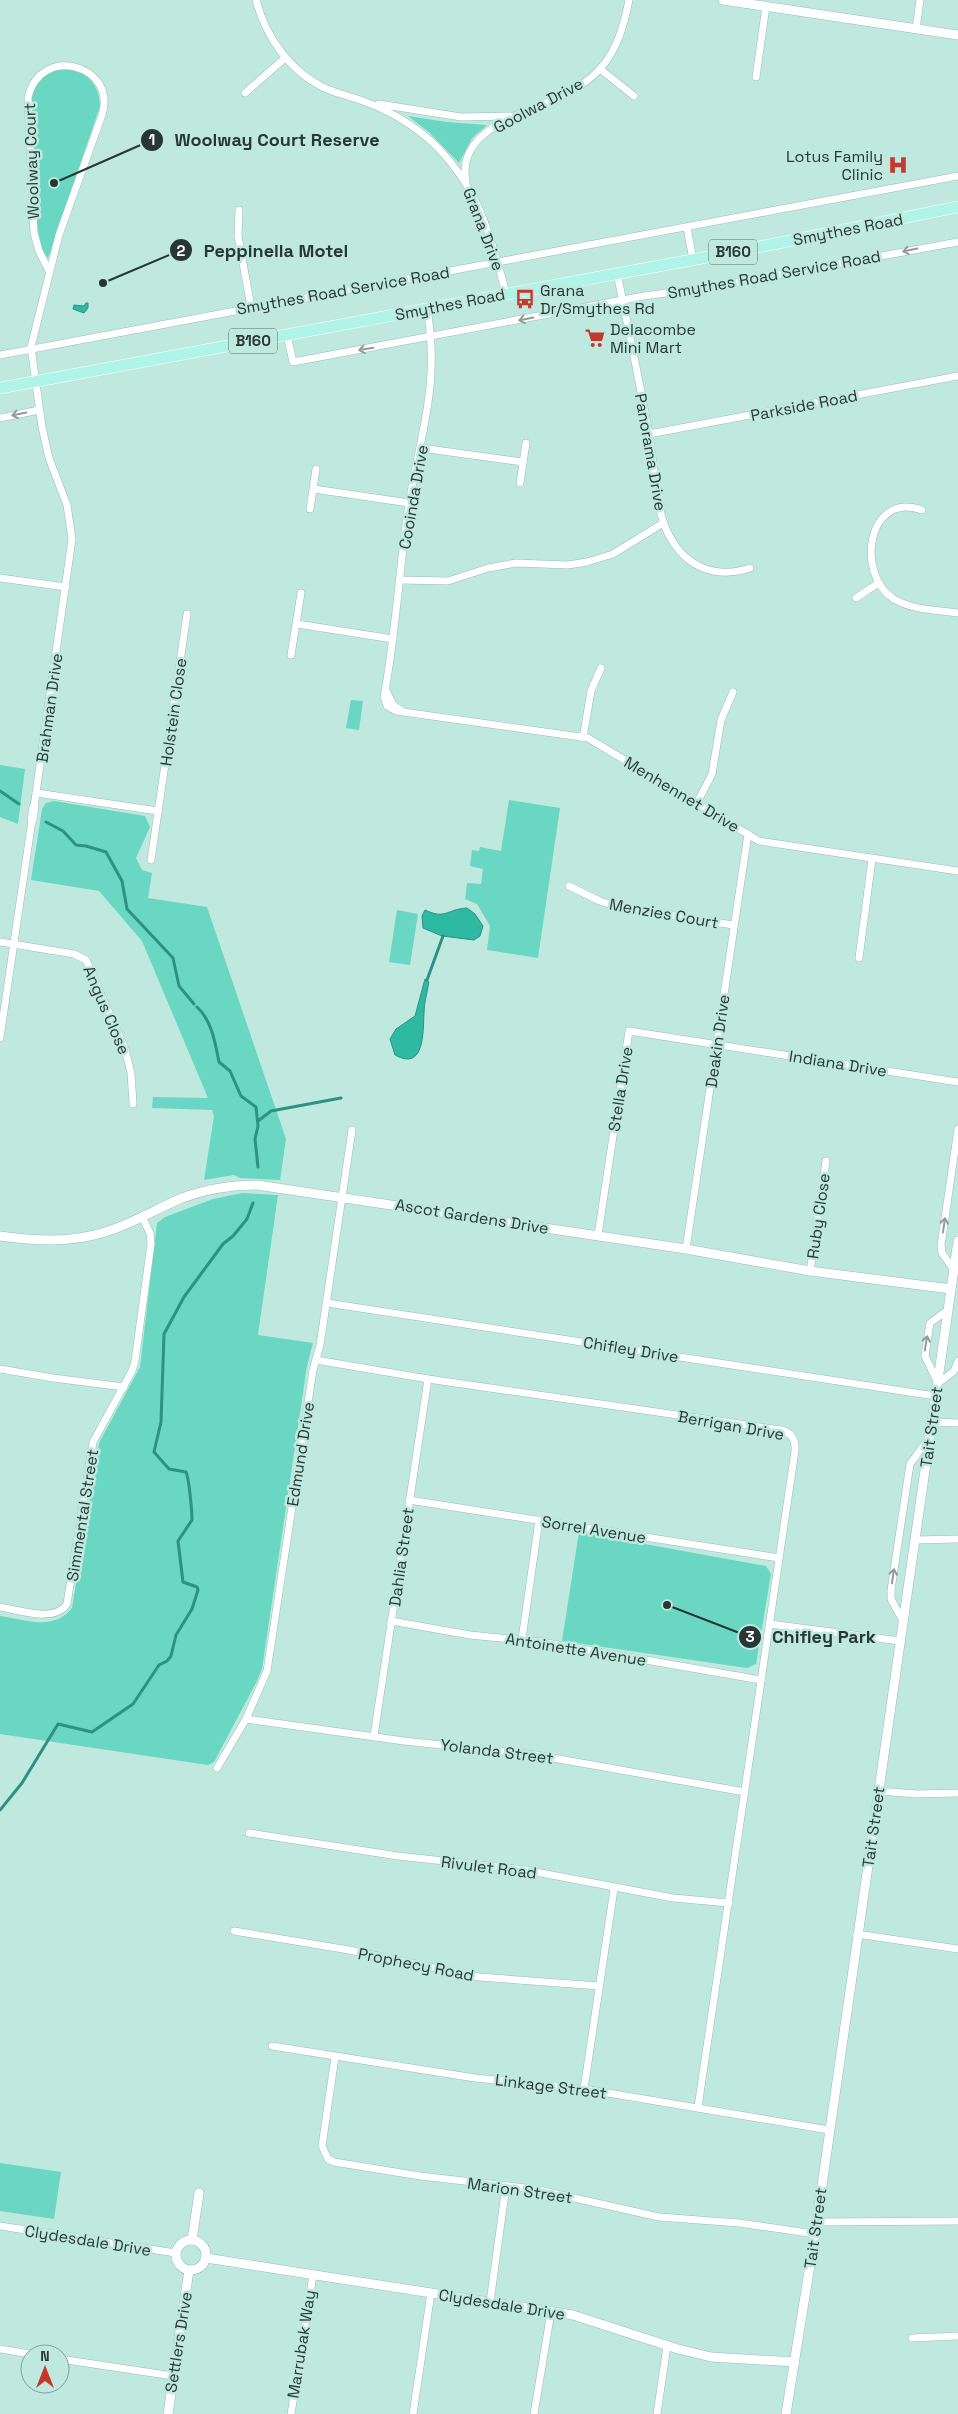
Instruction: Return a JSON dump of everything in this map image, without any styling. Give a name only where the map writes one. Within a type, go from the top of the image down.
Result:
[{"type":"main road","name":"Smythes Road","points":[[0,388],[506,293],[693,260],[958,207]]},
{"type":"street","name":"Grana Drive","points":[[256,0],[266,30],[285,58],[320,86],[391,113],[426,137],[446,157],[468,184],[479,208],[506,293]]},
{"type":"street","name":"Goolwa Drive","points":[[468,184],[465,178],[466,166],[477,141],[495,126],[572,91],[600,69],[620,37],[629,0]]},
{"type":"street","points":[[723,0],[958,35]]},
{"type":"street","points":[[916,29],[920,0]]},
{"type":"street","points":[[756,77],[766,6]]},
{"type":"street","points":[[245,93],[285,58]]},
{"type":"street","name":"Woolway Court","points":[[35,381],[31,349],[49,271],[61,229],[104,107],[102,90],[95,78],[79,68],[66,65],[50,69],[39,76],[31,88],[28,102],[34,233],[38,251],[49,271]]},
{"type":"street","points":[[600,69],[634,96]]},
{"type":"street","name":"Grana Drive","points":[[359,100],[418,112],[466,118],[502,117],[523,112]]},
{"type":"street","name":"Smythes Road Service Road","points":[[0,355],[958,176]]},
{"type":"street","points":[[239,210],[238,236],[251,307]]},
{"type":"street","name":"Smythes Road Service Road","points":[[687,228],[693,260]]},
{"type":"street","name":"Smythes Road Service Road","points":[[287,335],[293,362],[623,300],[718,286],[958,242]]},
{"type":"street","name":"Panorama Drive","points":[[617,273],[649,434],[664,522],[677,548],[697,566],[723,572],[750,568]]},
{"type":"street","name":"Cooinda Drive","points":[[391,706],[384,697],[409,503],[431,395],[431,337],[427,308]]},
{"type":"street","name":"Parkside Road","points":[[649,434],[958,376]]},
{"type":"street","name":"Brahman Drive","points":[[0,1038],[72,539],[69,515],[47,450],[35,381]]},
{"type":"street","points":[[0,418],[39,410]]},
{"type":"street","points":[[520,483],[526,443]]},
{"type":"street","points":[[420,448],[523,462]]},
{"type":"street","points":[[310,509],[316,469]]},
{"type":"street","points":[[314,489],[409,503]]},
{"type":"street","points":[[922,510],[907,506],[897,508],[888,512],[879,522],[874,538],[872,573],[877,584],[886,594],[903,604],[958,613]]},
{"type":"street","points":[[400,580],[448,581],[488,568],[516,563],[568,565],[587,562],[612,554],[664,522]]},
{"type":"street","points":[[0,578],[66,587]]},
{"type":"street","points":[[856,598],[877,584]]},
{"type":"street","points":[[291,655],[300,593]]},
{"type":"street","name":"Holstein Close","points":[[152,860],[187,614]]},
{"type":"street","points":[[297,624],[393,638]]},
{"type":"street","points":[[583,738],[591,692],[601,668]]},
{"type":"street","points":[[696,803],[712,774],[721,720],[732,692]]},
{"type":"street","name":"Menhennet Drive","points":[[391,706],[407,712],[595,741],[748,834],[766,842],[958,872]]},
{"type":"street","points":[[36,793],[158,811]]},
{"type":"street","name":"Deakin Drive","points":[[686,1249],[748,834]]},
{"type":"street","points":[[859,958],[872,859]]},
{"type":"street","name":"Menzies Court","points":[[569,886],[600,901],[622,908],[733,925]]},
{"type":"street","points":[[0,942],[14,944]]},
{"type":"street","name":"Angus Close","points":[[14,944],[74,954],[86,960],[125,1049],[131,1073],[134,1104]]},
{"type":"street","name":"Stella Drive","points":[[598,1236],[629,1031],[717,1044]]},
{"type":"street","name":"Indiana Drive","points":[[717,1044],[958,1082]]},
{"type":"street","points":[[954,1270],[942,1253],[941,1245],[958,1129]]},
{"type":"street","name":"Edmund Drive","points":[[217,1768],[246,1719],[267,1671],[316,1360],[327,1303],[352,1130]]},
{"type":"street","name":"Ruby Close","points":[[810,1271],[826,1160]]},
{"type":"street","name":"Ascot Gardens Drive","points":[[0,1236],[43,1241],[75,1239],[106,1232],[194,1194],[235,1186],[265,1186],[686,1249],[810,1271],[951,1289]]},
{"type":"street","name":"Simmental Street","points":[[0,1607],[50,1614],[61,1612],[67,1604],[93,1442],[124,1387],[135,1361],[151,1244],[150,1233],[142,1217]]},
{"type":"street","name":"Tait Street","points":[[786,2414],[817,2222],[958,1241]]},
{"type":"street","name":"Chifley Drive","points":[[327,1303],[935,1396]]},
{"type":"street","points":[[948,1310],[930,1323],[925,1352],[926,1361],[937,1383],[954,1371],[958,1361]]},
{"type":"street","name":"Berrigan Drive","points":[[316,1360],[428,1379],[786,1431],[793,1437],[796,1448],[698,2107]]},
{"type":"street","points":[[0,1369],[124,1387]]},
{"type":"street","name":"Dahlia Street","points":[[374,1736],[428,1379]]},
{"type":"street","points":[[932,1422],[958,1423]]},
{"type":"street","points":[[903,1621],[891,1599],[891,1590],[910,1464],[929,1438]]},
{"type":"street","name":"Sorrel Avenue","points":[[409,1500],[780,1558]]},
{"type":"street","points":[[522,1639],[539,1520]]},
{"type":"street","points":[[915,1540],[958,1539]]},
{"type":"street","name":"Antoinette Avenue","points":[[391,1621],[470,1635],[522,1639],[761,1680]]},
{"type":"street","points":[[770,1624],[900,1641]]},
{"type":"street","name":"Yolanda Street","points":[[246,1719],[563,1760],[745,1792]]},
{"type":"street","points":[[878,1791],[917,1794],[958,1793]]},
{"type":"street","name":"Rivulet Road","points":[[249,1833],[398,1856],[525,1870],[614,1889],[673,1898],[728,1902]]},
{"type":"street","points":[[584,2089],[614,1889]]},
{"type":"street","name":"Prophecy Road","points":[[234,1931],[350,1950],[479,1976],[599,1986]]},
{"type":"street","points":[[857,1934],[958,1949]]},
{"type":"street","name":"Linkage Street","points":[[272,2046],[475,2078],[584,2089],[829,2130]]},
{"type":"street","name":"Marion Street","points":[[335,2057],[322,2146],[328,2158],[334,2162],[420,2176],[534,2189],[659,2217],[739,2223],[815,2234]]},
{"type":"street","points":[[490,2302],[506,2186]]},
{"type":"street","points":[[192,2240],[199,2193]]},
{"type":"street","points":[[817,2222],[958,2221]]},
{"type":"street","name":"Clydesdale Drive","points":[[0,2226],[176,2253]]},
{"type":"street","points":[[192,2240],[202,2245],[206,2258],[201,2266],[189,2270],[179,2264],[176,2253],[181,2243],[192,2240]]},
{"type":"street","name":"Clydesdale Drive","points":[[206,2258],[572,2315],[668,2346],[710,2357],[795,2362]]},
{"type":"street","name":"Settlers Drive","points":[[168,2414],[189,2270]]},
{"type":"street","name":"Marrubak Way","points":[[290,2414],[312,2274]]},
{"type":"street","points":[[413,2414],[431,2294]]},
{"type":"street","points":[[534,2414],[551,2312]]},
{"type":"street","points":[[912,2338],[958,2336]]},
{"type":"street","points":[[657,2414],[668,2346]]},
{"type":"street","points":[[0,2349],[20,2352]]},
{"type":"street","points":[[70,2361],[173,2376]]},
{"type":"shaded area","points":[[59,69],[75,71],[88,78],[97,90],[100,106],[48,258],[42,248],[38,231],[31,101],[34,90],[40,81],[48,74]]},
{"type":"shaded area","points":[[408,116],[447,122],[487,125],[472,138],[459,163],[430,133]]},
{"type":"shaded area","points":[[88,303],[88,308],[84,313],[73,309],[74,305],[84,306]]},
{"type":"shaded area","points":[[351,700],[363,701],[359,730],[346,728]]},
{"type":"shaded area","points":[[0,765],[25,769],[18,824],[0,817]]},
{"type":"shaded area","points":[[509,800],[560,808],[538,958],[487,950],[490,926],[477,904],[465,899],[467,883],[481,884],[483,869],[470,866],[472,850],[479,851],[480,847],[501,851]]},
{"type":"shaded area","points":[[54,801],[145,816],[150,827],[136,858],[142,870],[152,873],[148,898],[207,907],[286,1139],[280,1180],[240,1178],[234,1175],[204,1180],[214,1116],[212,1110],[152,1108],[153,1097],[208,1098],[142,941],[99,891],[31,880],[42,809],[46,803]]},
{"type":"shaded area","points":[[467,908],[475,914],[483,926],[480,936],[474,940],[442,936],[423,928],[422,916],[425,910],[442,914]]},
{"type":"shaded area","points":[[397,910],[418,914],[410,965],[389,962]]},
{"type":"shaded area","points":[[425,979],[429,982],[424,1005],[420,1047],[417,1054],[412,1058],[405,1059],[395,1055],[390,1039],[396,1029],[415,1016]]},
{"type":"shaded area","points":[[242,1193],[278,1195],[258,1335],[313,1343],[307,1366],[262,1669],[256,1683],[214,1762],[208,1765],[0,1734],[0,1616],[48,1622],[57,1620],[72,1608],[99,1443],[140,1367],[157,1223],[165,1217],[213,1199]]},
{"type":"shaded area","points":[[579,1532],[766,1566],[771,1574],[756,1664],[747,1668],[562,1641]]},
{"type":"shaded area","points":[[0,2163],[61,2172],[54,2219],[0,2211]]},
{"type":"waterway","points":[[0,791],[19,804]]},
{"type":"waterway","points":[[46,822],[63,831],[76,845],[106,852],[122,881],[127,909],[173,958],[179,986],[194,1004]]},
{"type":"waterway","points":[[427,980],[443,936]]},
{"type":"waterway","points":[[197,1007],[209,1025],[219,1062],[230,1071],[241,1096],[256,1107],[258,1126],[255,1139],[258,1167]]},
{"type":"waterway","points":[[258,1121],[271,1111],[341,1098]]},
{"type":"waterway","points":[[0,1810],[22,1783],[58,1724],[92,1732],[133,1704],[159,1665],[167,1661],[171,1656],[176,1635],[192,1609],[198,1590],[197,1587],[183,1582],[178,1541],[192,1520],[187,1475],[186,1472],[169,1469],[154,1452],[161,1422],[164,1334],[184,1297],[223,1244],[233,1236],[247,1219],[253,1203]]},
{"type":"place","name":"Lotus Family Clinic","points":[[898,165]]},
{"type":"place","name":"Woolway Court Reserve","points":[[54,183]]},
{"type":"place","name":"Peppinella Motel","points":[[103,283]]},
{"type":"place","name":"Grana Dr/Smythes Rd","points":[[525,299]]},
{"type":"place","name":"Delacombe Mini Mart","points":[[595,338]]},
{"type":"place","name":"Chifley Park","points":[[667,1605]]}]
